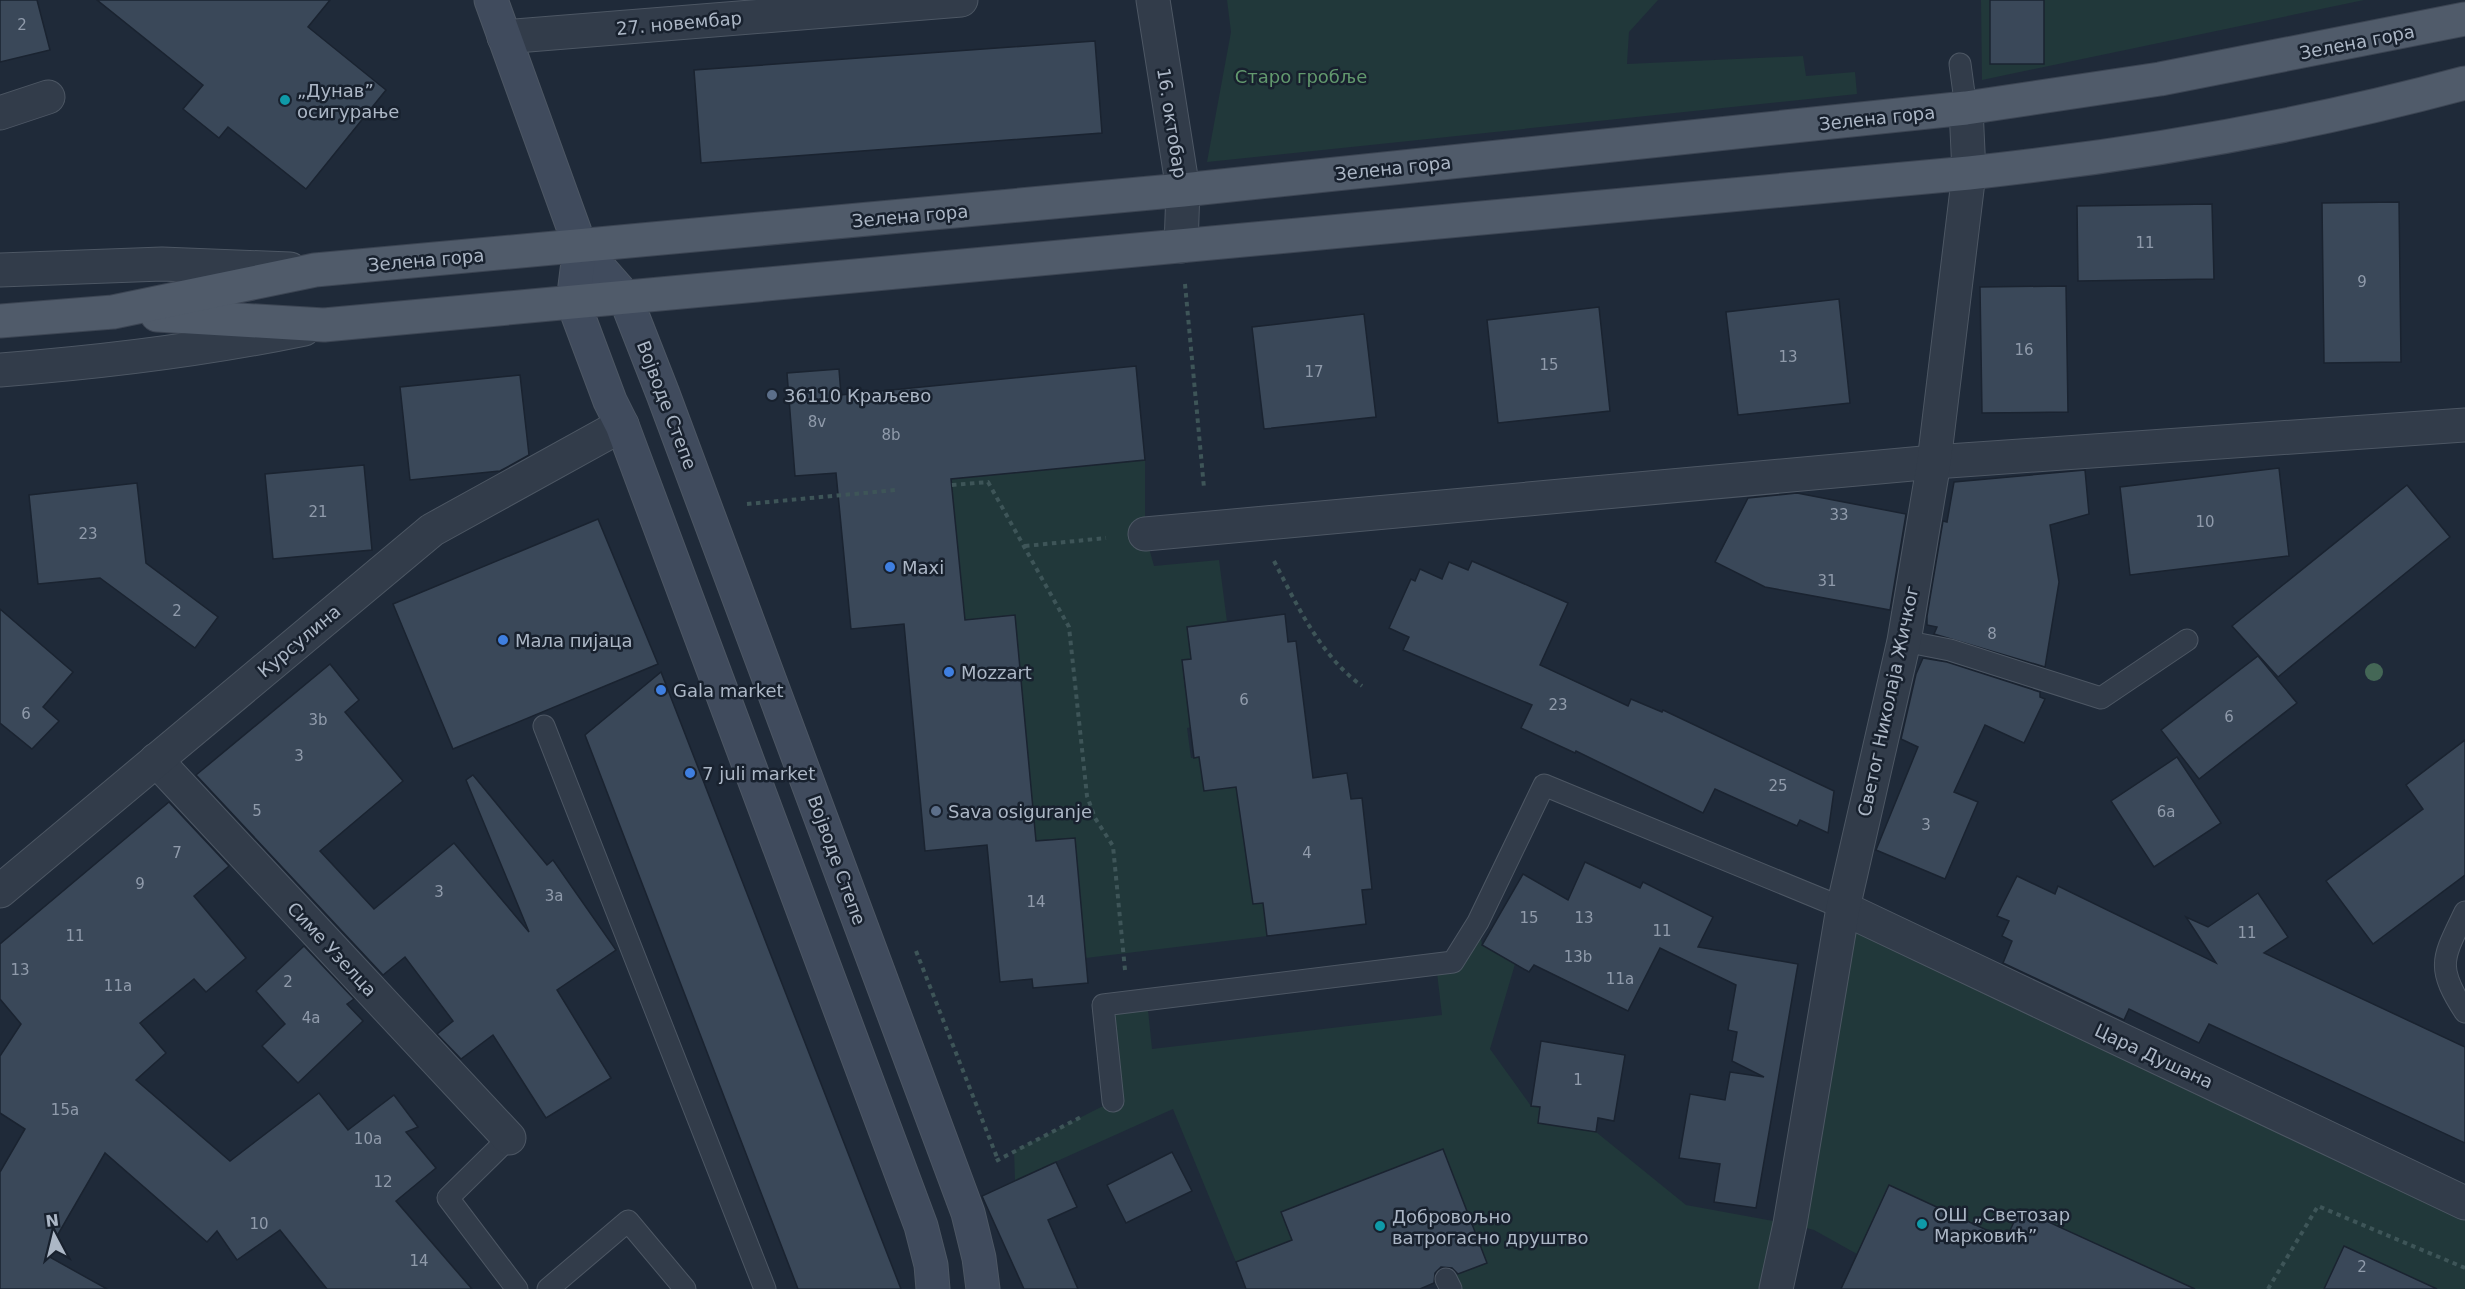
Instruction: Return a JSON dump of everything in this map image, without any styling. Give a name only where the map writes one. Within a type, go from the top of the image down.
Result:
[{"type":"main road","name":"Зелена гора","points":[[113,312],[315,270],[1183,190],[1966,108],[2172,77],[2465,19]]},
{"type":"main road","points":[[0,321],[113,312],[324,325],[1969,173],[2168,147],[2292,126],[2465,83]]},
{"type":"street","name":"Војводе Степе","points":[[491,0],[580,246],[626,297],[956,1181],[979,1258],[983,1289]]},
{"type":"street","name":"27. новембар","points":[[504,36],[961,0]]},
{"type":"street","name":"16. октобар","points":[[1153,0],[1183,190],[1181,246]]},
{"type":"street","points":[[0,113],[48,97]]},
{"type":"street","name":"Светог Николаја Жичког","points":[[1771,1288],[1791,1224],[1843,908],[1904,641],[1934,462],[1969,173],[1966,108]]},
{"type":"street","name":"Војводе Степе","points":[[580,246],[573,302],[610,400],[622,425],[921,1226],[931,1265],[933,1289]]},
{"type":"street","name":"Зелена гора","points":[[0,270],[162,264],[315,270]]},
{"type":"street","points":[[0,370],[115,361],[188,351],[324,325]]},
{"type":"street","name":"Курсулина","points":[[0,891],[432,530],[622,425]]},
{"type":"street","points":[[1145,534],[1934,462],[2465,426]]},
{"type":"street","name":"Симе Узелца","points":[[156,760],[509,1138]]},
{"type":"street","name":"Цара Душана","points":[[1843,908],[2465,1203]]},
{"type":"lane","points":[[1960,64],[1966,108]]},
{"type":"lane","points":[[1904,641],[1950,650],[2101,698],[2187,640]]},
{"type":"lane","points":[[544,726],[765,1289]]},
{"type":"lane","points":[[1113,1101],[1103,1005],[1453,962],[1478,922],[1544,785],[1843,908]]},
{"type":"lane","points":[[2465,912],[2444,957],[2451,990],[2465,1012]]},
{"type":"lane","points":[[509,1138],[448,1198],[517,1289]]},
{"type":"lane","points":[[549,1289],[628,1221],[685,1289]]},
{"type":"path","points":[[1181,246],[1208,528]]},
{"type":"path","points":[[952,485],[988,482],[1069,627],[1087,796],[1095,818],[1113,846],[1123,954]]},
{"type":"path","points":[[705,508],[896,490]]},
{"type":"path","points":[[1253,524],[1316,637],[1341,671],[1362,687]]},
{"type":"path","points":[[1025,546],[1145,534]]},
{"type":"path","points":[[956,1181],[1113,1101]]},
{"type":"path","points":[[2268,1289],[2318,1206],[2465,1268]]},
{"type":"green space","name":"Старо гробље","points":[[1227,0],[1658,0],[1629,32],[1627,64],[1803,56],[1806,76],[1855,72],[1857,94],[1207,162],[1231,32]]},
{"type":"green space","points":[[1981,0],[2364,0],[1982,80]]},
{"type":"green space","points":[[1145,460],[1145,534],[1154,566],[1219,560],[1227,622],[1187,627],[1191,659],[1182,661],[1185,688],[1198,726],[1187,728],[1191,758],[1199,757],[1204,791],[1246,786],[1240,812],[1253,904],[1263,903],[1267,936],[1086,958],[1075,838],[1036,840],[964,620],[951,479]]},
{"type":"green space","points":[[1843,908],[2465,1203],[2465,1289],[2435,1289],[2344,1246],[2324,1289],[2195,1289],[2021,1209],[2006,1239],[1889,1185],[1857,1254],[1814,1230],[1791,1224],[1774,1289],[1451,1289],[1446,1279],[1487,1263],[1443,1149],[1281,1212],[1292,1240],[1236,1262],[1173,1109],[1015,1180],[1014,1151],[1113,1101],[1103,1005],[1147,1000],[1152,1049],[1442,1015],[1436,964],[1478,922],[1482,945],[1515,964],[1490,1049],[1531,1106],[1540,1107],[1538,1123],[1596,1132],[1686,1205],[1790,1224]]},
{"type":"building","points":[[0,0],[37,0],[50,50],[0,62]]},
{"type":"building","name":"„Дунав” осигурање","points":[[97,0],[330,0],[308,27],[386,90],[306,189],[228,127],[219,138],[183,109],[203,85]]},
{"type":"building","points":[[1990,0],[2044,0],[2044,64],[1990,64]]},
{"type":"building","points":[[1095,41],[1102,133],[701,163],[694,70]]},
{"type":"building","points":[[2399,202],[2401,362],[2324,363],[2322,203]]},
{"type":"building","points":[[2212,204],[2214,279],[2078,281],[2077,206]]},
{"type":"building","points":[[2066,286],[2068,412],[1982,413],[1980,287]]},
{"type":"building","points":[[1839,299],[1850,403],[1738,415],[1726,312]]},
{"type":"building","points":[[1599,307],[1610,411],[1498,423],[1487,320]]},
{"type":"building","points":[[1364,314],[1376,417],[1264,429],[1252,327]]},
{"type":"building","points":[[1136,366],[1145,460],[951,479],[965,620],[1015,615],[1036,841],[1075,838],[1088,983],[1033,988],[1032,979],[1000,982],[987,845],[925,851],[904,624],[851,629],[836,473],[795,476],[787,373],[839,369],[841,395]]},
{"type":"building","points":[[520,375],[529,455],[500,471],[410,480],[400,387]]},
{"type":"building","points":[[364,465],[372,550],[273,559],[265,474]]},
{"type":"building","points":[[2279,468],[2289,556],[2130,575],[2120,487]]},
{"type":"building","points":[[2085,470],[2089,514],[2050,525],[2059,582],[2045,667],[1934,634],[1937,627],[1927,625],[1927,616],[1943,521],[1947,522],[1954,482]]},
{"type":"building","points":[[137,483],[146,563],[218,617],[195,648],[100,578],[38,584],[29,495]]},
{"type":"building","points":[[2407,485],[2450,537],[2278,677],[2232,626]]},
{"type":"building","points":[[1797,493],[1906,514],[1890,610],[1765,587],[1715,562],[1748,498]]},
{"type":"building","name":"Мала пијаца","points":[[598,519],[658,664],[453,749],[393,604]]},
{"type":"building","points":[[1472,561],[1568,603],[1540,665],[1628,706],[1631,699],[1662,712],[1663,710],[1834,791],[1828,833],[1800,820],[1797,826],[1715,789],[1703,813],[1576,751],[1575,753],[1521,728],[1532,705],[1403,650],[1409,637],[1389,628],[1411,579],[1415,581],[1420,569],[1442,579],[1449,562],[1468,570]]},
{"type":"building","points":[[0,609],[73,672],[43,707],[59,721],[32,749],[0,723]]},
{"type":"building","points":[[1285,614],[1288,642],[1296,641],[1313,778],[1347,773],[1351,799],[1362,798],[1372,889],[1362,890],[1366,924],[1267,936],[1263,903],[1253,904],[1236,787],[1204,791],[1199,757],[1194,758],[1182,660],[1191,659],[1187,627]]},
{"type":"building","points":[[2258,656],[2297,703],[2199,779],[2161,730]]},
{"type":"building","points":[[1923,658],[1947,662],[2040,692],[2040,697],[2045,699],[2024,743],[1985,725],[1954,792],[1978,802],[1945,879],[1876,850],[1918,747],[1901,739],[1916,674]]},
{"type":"building","points":[[330,664],[359,700],[345,712],[403,781],[320,851],[374,909],[454,843],[529,932],[466,780],[473,775],[547,865],[553,860],[616,950],[557,990],[611,1078],[546,1118],[493,1035],[461,1059],[437,1034],[453,1021],[405,957],[383,975],[196,775]]},
{"type":"building","points":[[661,672],[901,1289],[798,1289],[585,735]]},
{"type":"building","points":[[2465,740],[2465,875],[2373,944],[2326,881],[2423,809],[2406,785]]},
{"type":"building","points":[[2177,757],[2221,823],[2154,867],[2111,801]]},
{"type":"building","points":[[169,802],[229,866],[194,896],[246,958],[206,992],[194,979],[140,1023],[166,1053],[136,1080],[230,1161],[319,1093],[348,1130],[394,1095],[418,1127],[406,1132],[436,1168],[396,1201],[472,1289],[327,1289],[280,1230],[237,1260],[217,1231],[207,1242],[105,1153],[46,1255],[107,1289],[0,1289],[0,1172],[25,1129],[0,1113],[0,1056],[21,1024],[0,999],[0,944]]},
{"type":"building","points":[[1585,862],[1640,888],[1643,882],[1713,917],[1698,947],[1798,964],[1756,1208],[1714,1202],[1720,1164],[1679,1158],[1690,1094],[1725,1100],[1730,1072],[1764,1077],[1732,1061],[1737,1032],[1728,1030],[1736,985],[1660,948],[1628,1011],[1534,965],[1529,972],[1482,945],[1523,874],[1568,900]]},
{"type":"building","points":[[2017,876],[2055,894],[2058,886],[2216,963],[2186,917],[2208,927],[2258,893],[2288,937],[2264,953],[2465,1047],[2465,1143],[2209,1024],[2199,1043],[2129,1009],[2124,1020],[2003,963],[2012,941],[2002,936],[2009,921],[1997,916]]},
{"type":"building","points":[[304,946],[354,999],[347,1004],[363,1021],[298,1083],[262,1046],[285,1024],[256,991]]},
{"type":"building","points":[[1541,1041],[1625,1055],[1614,1121],[1598,1118],[1596,1132],[1538,1123],[1540,1107],[1531,1106]]},
{"type":"building","name":"Добровољно ватрогасно друштво","points":[[1443,1149],[1487,1263],[1458,1274],[1452,1268],[1441,1267],[1435,1273],[1434,1283],[1420,1289],[1246,1289],[1236,1262],[1292,1240],[1281,1212]]},
{"type":"building","points":[[1172,1152],[1192,1191],[1126,1223],[1107,1185]]},
{"type":"building","points":[[1056,1162],[1077,1207],[1048,1220],[1078,1289],[1024,1289],[982,1196]]},
{"type":"building","name":"ОШ „Светозар Марковић”","points":[[1889,1185],[2006,1239],[2020,1209],[2195,1289],[1841,1289]]},
{"type":"building","points":[[2344,1246],[2437,1289],[2324,1289]]},
{"type":"place","name":"„Дунав” осигурање","points":[[285,100]]},
{"type":"place","name":"36110 Краљево","points":[[772,395]]},
{"type":"place","name":"Maxi","points":[[890,567]]},
{"type":"place","name":"Мала пијаца","points":[[503,640]]},
{"type":"place","name":"Mozzart","points":[[949,672]]},
{"type":"place","name":"Gala market","points":[[661,690]]},
{"type":"place","name":"7 juli market","points":[[690,773]]},
{"type":"place","name":"Sava osiguranje","points":[[936,811]]},
{"type":"place","name":"ОШ „Светозар Марковић”","points":[[1922,1224]]},
{"type":"place","name":"Добровољно ватрогасно друштво","points":[[1380,1226]]}]
